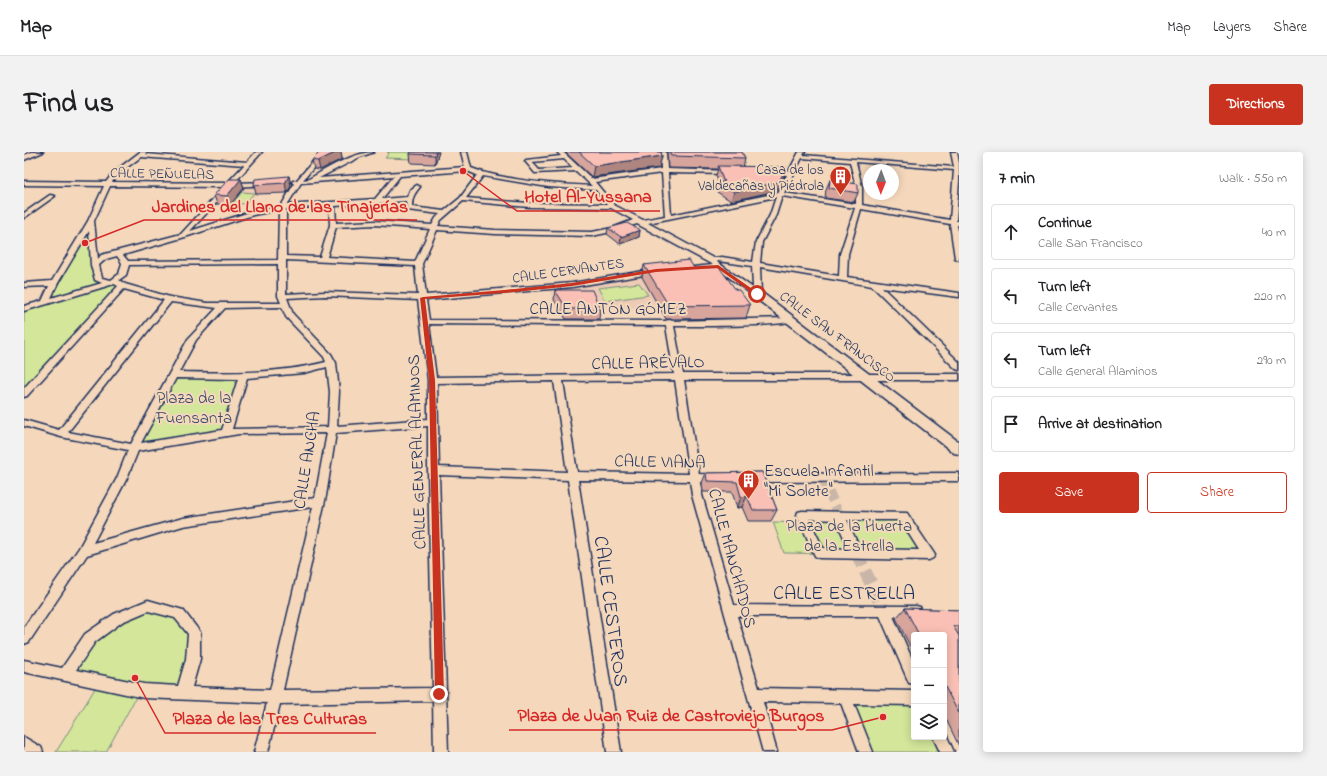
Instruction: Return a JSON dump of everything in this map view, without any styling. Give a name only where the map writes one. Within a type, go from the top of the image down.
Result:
[{"type":"street","points":[[24,158],[39,152]]},
{"type":"street","points":[[183,236],[259,152]]},
{"type":"street","points":[[173,375],[243,376],[304,370],[332,363],[328,356],[289,315],[284,300],[282,260],[283,206],[299,182],[324,152]]},
{"type":"street","points":[[306,182],[358,156],[371,152]]},
{"type":"street","points":[[464,152],[468,170]]},
{"type":"street","name":"CALLE SAN FRANCISCO","points":[[560,152],[591,181],[596,188],[600,190],[612,206],[715,264],[757,294],[959,449]]},
{"type":"street","points":[[663,152],[663,172],[668,216]]},
{"type":"street","points":[[954,152],[958,169],[956,222],[959,258]]},
{"type":"street","points":[[45,303],[54,283],[91,221],[108,184],[116,173],[142,154],[248,164]]},
{"type":"street","points":[[757,294],[756,264],[759,242],[773,215],[780,194],[801,154],[853,161],[958,169]]},
{"type":"street","points":[[565,157],[528,161],[537,172],[577,168]]},
{"type":"street","points":[[843,279],[844,254],[859,206],[859,187],[853,161]]},
{"type":"street","points":[[287,183],[468,170],[481,174],[568,187],[596,188]]},
{"type":"street","points":[[591,181],[640,173],[734,172]]},
{"type":"street","points":[[762,172],[791,173]]},
{"type":"street","points":[[126,263],[323,259],[418,264],[438,219],[462,199],[481,174]]},
{"type":"street","points":[[378,200],[398,175]]},
{"type":"street","name":"CALLE PEÑUELAS","points":[[24,183],[229,186],[275,184]]},
{"type":"street","points":[[417,187],[412,191],[409,199],[410,209],[445,214]]},
{"type":"street","points":[[333,225],[374,223],[495,232],[592,234],[614,230],[639,222],[780,194],[956,222]]},
{"type":"street","points":[[24,216],[52,196]]},
{"type":"street","points":[[95,265],[104,257],[183,236],[252,213],[283,206],[409,199]]},
{"type":"street","points":[[462,199],[529,205],[612,206]]},
{"type":"street","points":[[323,259],[333,225],[332,203]]},
{"type":"street","points":[[24,394],[122,286],[113,281],[99,280],[95,265],[91,221]]},
{"type":"street","points":[[119,254],[126,263]]},
{"type":"street","points":[[688,269],[715,264],[716,259],[722,259],[874,284],[959,295]]},
{"type":"street","points":[[24,309],[113,281],[122,275],[126,263]]},
{"type":"street","name":"CALLE GENERAL ALAMINOS","points":[[418,264],[432,380],[433,471],[441,752]]},
{"type":"street","name":"CALLE CERVANTES","points":[[122,286],[169,298],[223,306],[325,294],[423,298],[572,285],[662,271]]},
{"type":"street","points":[[24,285],[54,283]]},
{"type":"street","points":[[874,284],[959,367]]},
{"type":"street","points":[[61,434],[169,298]]},
{"type":"street","points":[[24,638],[83,551],[122,478],[134,448],[192,339],[223,306]]},
{"type":"street","name":"CALLE ANTÓN GÓMEZ","points":[[425,322],[732,323],[790,320]]},
{"type":"street","name":"CALLE MANCHADOS","points":[[669,322],[680,377],[694,478],[770,752]]},
{"type":"street","name":"CALLE ANCHA","points":[[261,752],[276,697],[319,502],[332,430],[334,377],[332,363]]},
{"type":"street","points":[[226,433],[243,376]]},
{"type":"street","name":"CALLE ARÉVALO","points":[[432,380],[680,377],[959,377]]},
{"type":"street","name":"CALLE CESTEROS","points":[[558,379],[614,752]]},
{"type":"street","points":[[24,423],[61,434],[134,448],[239,431],[332,430],[432,422]]},
{"type":"street","name":"CALLE VIANA","points":[[433,471],[573,476],[725,478]]},
{"type":"street","points":[[740,478],[959,477]]},
{"type":"street","points":[[83,551],[184,522],[319,502]]},
{"type":"street","points":[[802,515],[839,515],[903,516],[929,555],[819,553],[802,515]]},
{"type":"street","points":[[839,515],[857,554]]},
{"type":"street","points":[[65,675],[90,638],[118,618],[148,605],[179,614],[194,632],[193,660],[183,693]]},
{"type":"street","name":"CALLE ESTRELLA","points":[[730,610],[929,611]]},
{"type":"street","points":[[884,611],[911,671]]},
{"type":"street","points":[[24,666],[144,691],[276,697],[439,694]]},
{"type":"street","points":[[754,695],[911,698]]},
{"type":"street","points":[[845,697],[866,752]]},
{"type":"street","points":[[941,740],[947,752]]},
{"type":"street","points":[[24,744],[36,752]]},
{"type":"shaded area","points":[[299,182],[291,193],[254,195],[249,205],[212,204],[229,185],[260,185]]},
{"type":"shaded area","points":[[641,275],[661,309],[594,306],[599,319],[566,320],[548,289]]},
{"type":"green space","points":[[387,152],[415,152],[413,159],[385,158],[389,153]]},
{"type":"green space","points":[[242,192],[254,193],[245,204],[233,203]]},
{"type":"green space","points":[[91,221],[99,279],[122,286],[24,394],[24,309],[45,303]]},
{"type":"green space","points":[[639,283],[648,295],[605,301],[598,288]]},
{"type":"green space","name":"Plaza de la Fuensanta","points":[[173,375],[243,376],[226,433],[134,448]]},
{"type":"green space","name":"Plaza de la Huerta de la Estrella","points":[[802,515],[903,516],[929,555],[784,553],[773,522],[805,523]]},
{"type":"green space","points":[[148,605],[179,614],[194,632],[183,693],[140,690],[106,752],[56,752],[99,682],[65,675],[90,638]]},
{"type":"green space","points":[[845,697],[911,698],[911,740],[941,740],[947,752],[866,752]]},
{"type":"building","points":[[320,152],[337,152],[318,161],[312,160]]},
{"type":"building","points":[[411,152],[436,152],[435,155],[410,154]]},
{"type":"building","points":[[579,152],[661,152],[662,156],[594,166]]},
{"type":"building","points":[[670,152],[742,152],[745,158],[671,156]]},
{"type":"building","points":[[718,166],[786,167],[779,182],[734,192],[720,183],[725,181],[723,180]]},
{"type":"building","points":[[289,176],[285,183],[254,185],[255,179]]},
{"type":"building","points":[[229,179],[241,179],[227,196],[214,195]]},
{"type":"building","points":[[830,180],[858,184],[858,193],[829,188]]},
{"type":"building","points":[[627,223],[640,230],[621,237],[608,228]]},
{"type":"building","points":[[689,260],[694,268],[719,267],[736,290],[739,290],[750,305],[669,306],[644,265]]},
{"type":"building","points":[[555,290],[592,290],[600,309],[567,309]]},
{"type":"building","points":[[762,472],[777,510],[753,510],[747,496],[741,497],[737,482],[707,481],[706,473]]},
{"type":"building","points":[[905,608],[959,610],[959,626],[953,626],[959,636],[959,714],[947,691],[947,632],[917,632]]},
{"type":"tunnel","points":[[823,478],[839,515]]},
{"type":"tunnel","points":[[857,554],[884,611]]},
{"type":"place","name":"Hotel Al-Yussana","points":[[463,171]]},
{"type":"place","name":"Casa de los Valdecañas y Piédrola","points":[[840,196]]},
{"type":"place","name":"Jardines del Llano de las Tinajerías","points":[[85,243]]},
{"type":"place","name":"Escuela Infantil \"Mi Solete\"","points":[[749,500]]},
{"type":"place","name":"Plaza de las Tres Culturas","points":[[135,678]]},
{"type":"place","name":"Plaza de Juan Ruiz de Castroviejo Burgos","points":[[883,717]]},
{"type":"route","points":[[439,694],[432,380],[423,298],[515,291],[572,285],[656,271],[718,267],[757,294]]}]
